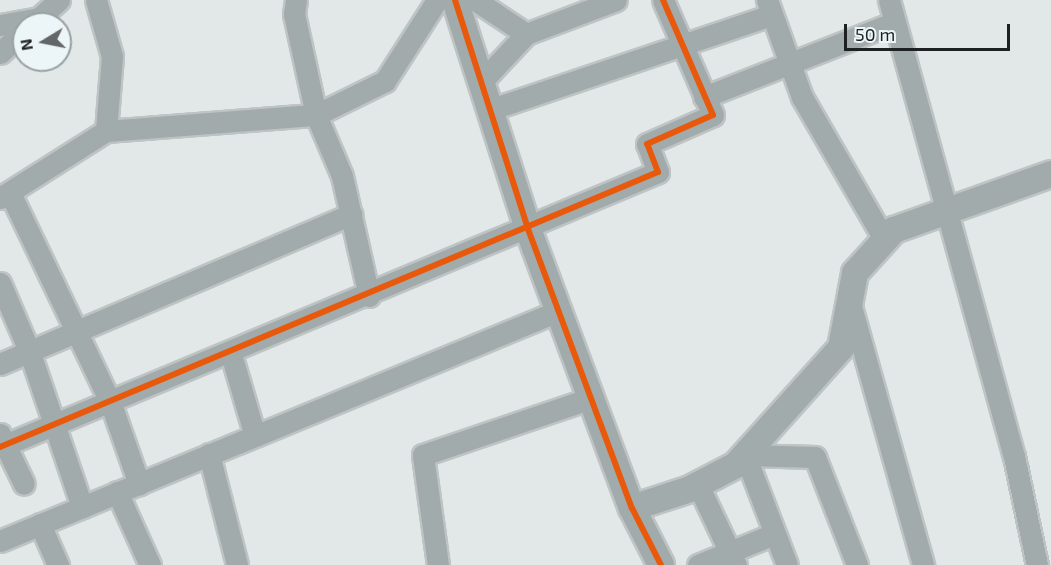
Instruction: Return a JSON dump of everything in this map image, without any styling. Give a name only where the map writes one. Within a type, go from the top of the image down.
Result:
[{"type":"street","points":[[45,12],[58,0]]},
{"type":"street","points":[[96,0],[112,56],[106,131]]},
{"type":"street","points":[[296,0],[294,14],[316,114],[342,176],[369,296]]},
{"type":"street","points":[[139,484],[111,404],[77,333],[5,196],[106,131],[316,114],[385,81],[437,0]]},
{"type":"street","points":[[455,0],[483,80],[528,229],[632,508],[661,565]]},
{"type":"street","points":[[476,0],[526,34]]},
{"type":"street","points":[[483,80],[526,34],[616,0]]},
{"type":"street","points":[[24,484],[2,442],[52,428],[111,404],[658,172],[647,144],[712,115],[681,47],[663,0]]},
{"type":"street","points":[[889,0],[1014,456],[1037,565]]},
{"type":"street","points":[[492,109],[681,47],[769,8],[789,67],[884,239]]},
{"type":"street","points":[[704,97],[789,67],[895,22]]},
{"type":"street","points":[[0,53],[12,42]]},
{"type":"street","points":[[632,508],[698,485],[745,455],[841,348],[852,310],[855,273],[884,239],[946,208],[1051,174]]},
{"type":"street","points":[[0,364],[351,214]]},
{"type":"street","points":[[0,284],[30,353],[52,428],[82,507]]},
{"type":"street","points":[[852,310],[923,565]]},
{"type":"street","points":[[0,541],[558,311]]},
{"type":"street","points":[[231,354],[255,436]]},
{"type":"street","points":[[438,565],[423,455],[591,398]]},
{"type":"street","points":[[209,454],[237,565]]},
{"type":"street","points":[[745,455],[787,565]]},
{"type":"street","points":[[745,455],[815,456],[857,565]]},
{"type":"street","points":[[698,485],[733,559]]},
{"type":"street","points":[[117,492],[150,565]]},
{"type":"street","points":[[40,524],[58,565]]},
{"type":"street","points":[[698,565],[733,559],[774,534]]},
{"type":"cycle path","points":[[455,0],[528,229],[632,508],[661,565]]},
{"type":"cycle path","points":[[0,447],[658,172],[647,144],[713,115],[663,0]]}]
